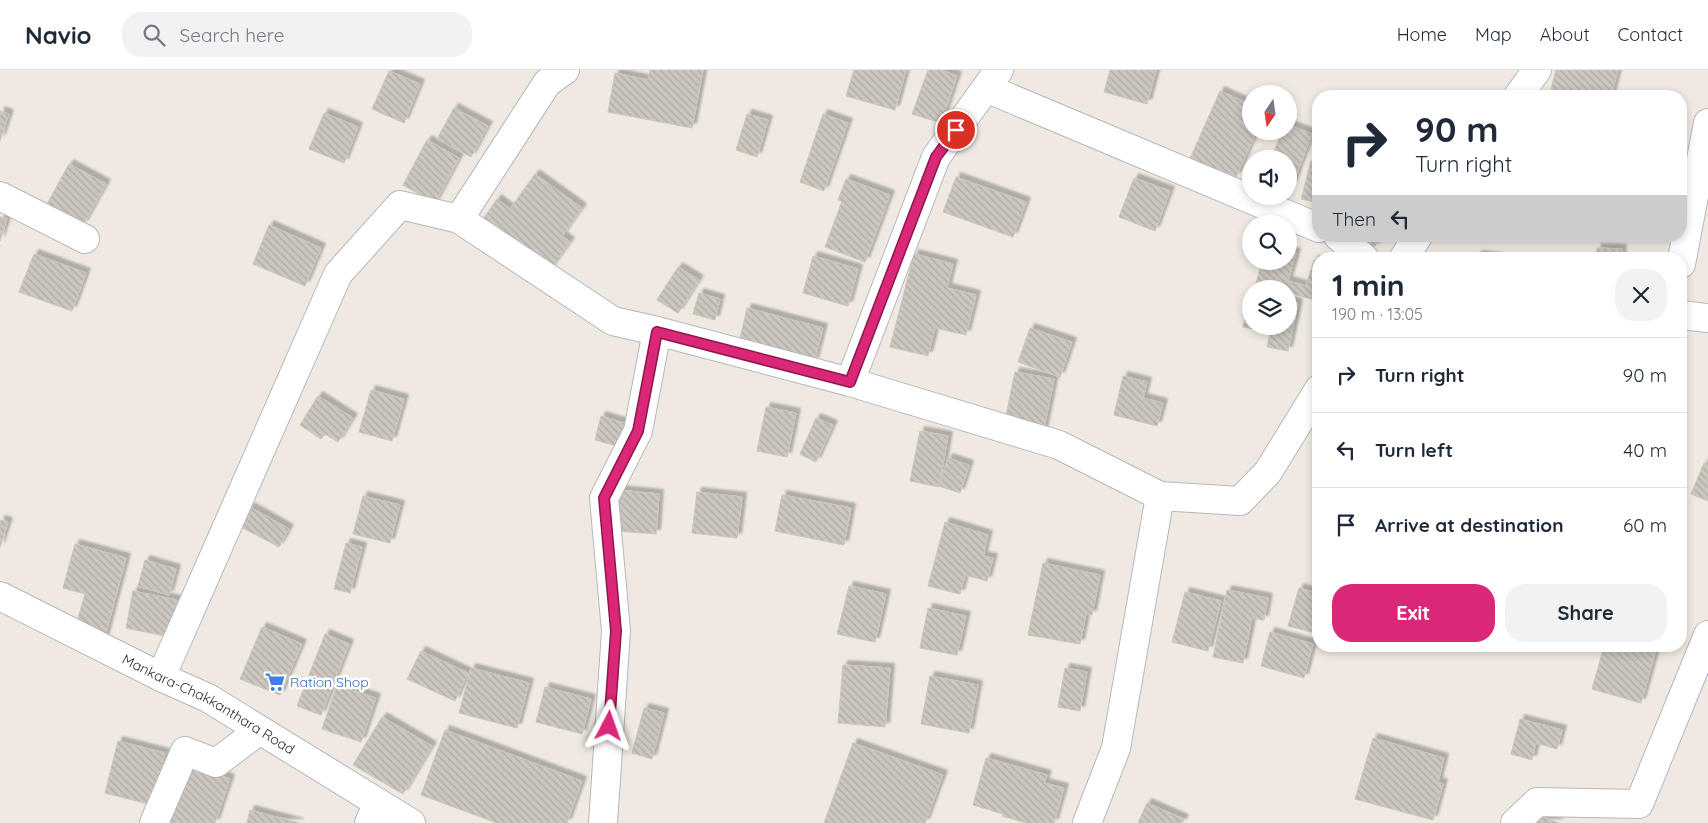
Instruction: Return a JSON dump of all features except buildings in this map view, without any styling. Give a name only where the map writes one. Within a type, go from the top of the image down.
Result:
[{"type":"street","points":[[459,219],[547,83],[565,70]]},
{"type":"street","points":[[1522,90],[1537,70]]},
{"type":"street","points":[[850,382],[936,157],[993,79],[1312,225]]},
{"type":"street","points":[[1687,233],[1708,123]]},
{"type":"street","points":[[0,196],[85,239]]},
{"type":"street","points":[[161,677],[338,274],[400,205],[459,219],[613,321],[850,382],[1059,445],[1160,496],[1240,501],[1268,472],[1312,400]]},
{"type":"street","points":[[1345,242],[1357,252]]},
{"type":"street","points":[[1687,316],[1708,318]]},
{"type":"street","points":[[603,823],[616,631],[604,498],[638,431],[657,332]]},
{"type":"street","points":[[1088,823],[1116,748],[1160,496]]},
{"type":"street","name":"Mankara-Chakkanthara Road","points":[[0,596],[161,677],[208,698],[260,730],[373,813],[412,823]]},
{"type":"street","points":[[1515,823],[1537,802],[1640,804],[1708,635]]},
{"type":"street","points":[[154,823],[185,751],[216,763],[260,730]]},
{"type":"place","name":"Ration Shop","points":[[275,682]]},
{"type":"route","points":[[609,726],[616,631],[604,498],[638,431],[657,332],[850,382],[936,157],[956,130]]}]
